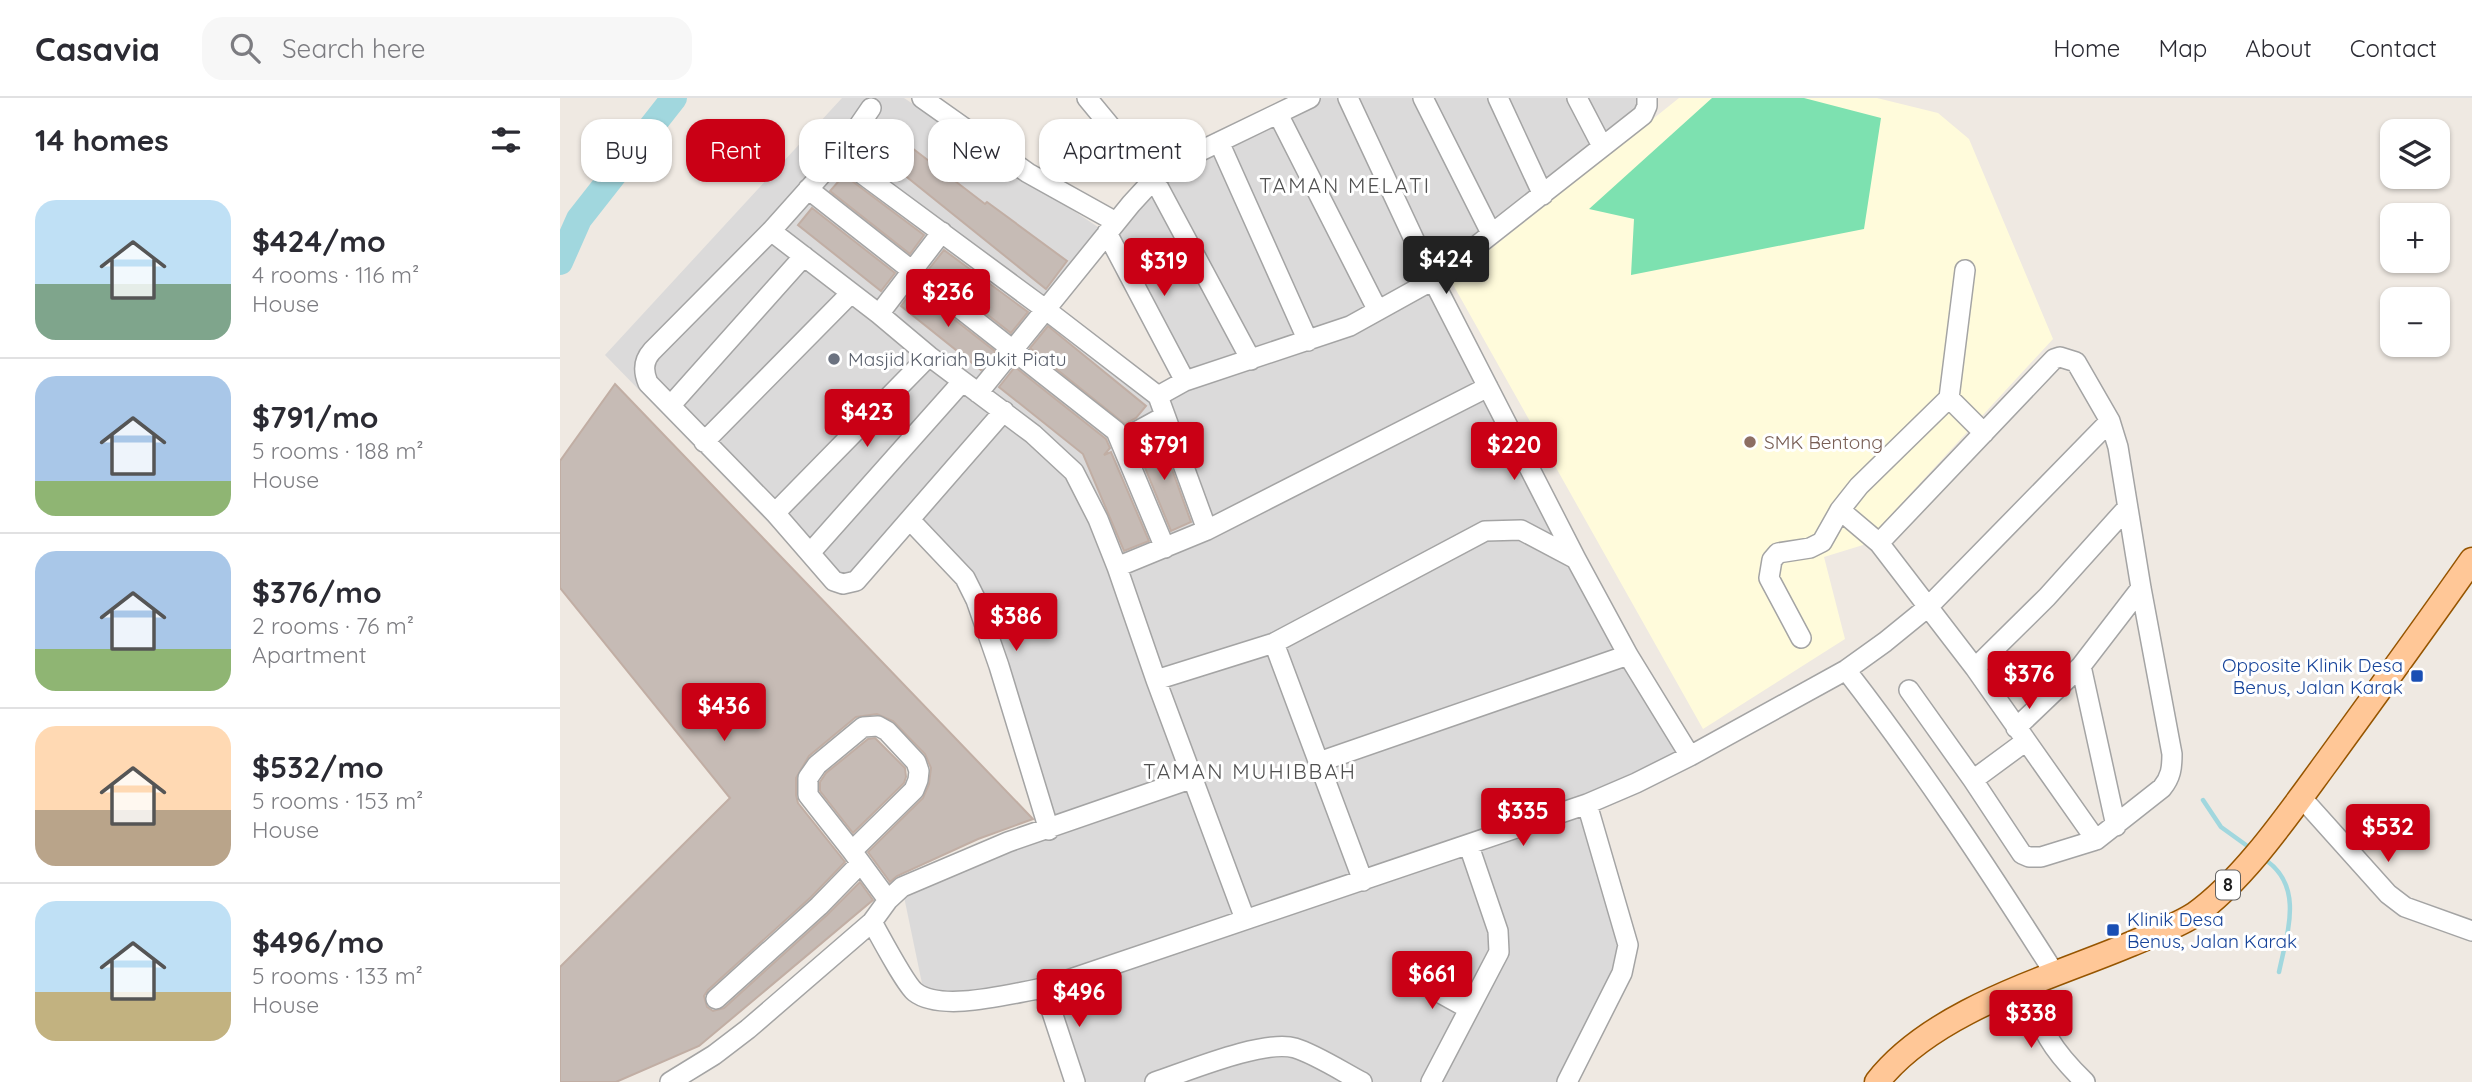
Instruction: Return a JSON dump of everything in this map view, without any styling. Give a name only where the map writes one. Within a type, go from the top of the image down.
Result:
[{"type":"main road","name":"8","points":[[1877,1082],[1902,1056],[1954,1020],[2026,986],[2145,938],[2193,915],[2225,888],[2301,797],[2472,560]]},
{"type":"street","points":[[922,98],[1112,228],[1185,381]]},
{"type":"street","points":[[1087,98],[1104,119]]},
{"type":"street","points":[[1206,148],[1310,98]]},
{"type":"street","points":[[1348,98],[1433,281],[1576,559],[1628,655],[1690,756]]},
{"type":"street","points":[[1423,98],[1491,233]]},
{"type":"street","points":[[1498,98],[1543,195]]},
{"type":"street","points":[[1577,98],[1602,146]]},
{"type":"street","points":[[1158,396],[1185,381],[1350,326],[1433,281],[1643,115],[1647,98]]},
{"type":"street","points":[[863,119],[871,108]]},
{"type":"street","points":[[1278,114],[1377,309]]},
{"type":"street","points":[[1219,142],[1308,341]]},
{"type":"street","points":[[814,182],[771,231],[647,357],[644,373],[648,383],[775,513],[834,581],[849,583],[856,581],[1004,411]]},
{"type":"street","points":[[874,182],[1158,396],[1208,530]]},
{"type":"street","points":[[810,553],[970,388],[1012,350],[1151,182]]},
{"type":"street","points":[[1156,182],[1251,360]]},
{"type":"street","points":[[808,189],[1108,423],[1121,440],[1165,548]]},
{"type":"street","points":[[771,231],[970,388],[1050,447],[1074,472],[1094,510],[1117,567],[1245,919]]},
{"type":"street","points":[[879,314],[942,232]]},
{"type":"street","points":[[671,405],[804,256]]},
{"type":"street","points":[[1801,638],[1769,578],[1772,560],[1778,554],[1810,548],[1822,542],[1840,510],[1860,486],[1949,398],[1965,270]]},
{"type":"street","points":[[704,442],[851,293]]},
{"type":"street","points":[[775,513],[929,356]]},
{"type":"street","points":[[1879,543],[2054,359],[2060,357],[2076,362],[2110,421],[2118,447],[2172,754],[2169,780],[2096,840],[2042,857],[2029,857],[2022,854],[1909,690]]},
{"type":"street","points":[[1117,567],[1208,530],[1488,387]]},
{"type":"street","points":[[1949,398],[1984,433]]},
{"type":"street","points":[[1121,440],[1165,416]]},
{"type":"street","points":[[872,922],[912,991],[925,998],[945,1002],[1044,988],[1587,804],[1690,756],[1846,670],[1928,607],[2110,421]]},
{"type":"street","points":[[1975,668],[2048,597],[2127,508]]},
{"type":"street","points":[[1840,510],[1879,543],[1975,668],[2096,840]]},
{"type":"street","points":[[909,520],[965,578],[976,600],[1003,677],[1049,830]]},
{"type":"street","points":[[1156,680],[1274,643],[1485,531],[1521,530],[1576,559]]},
{"type":"street","points":[[1973,780],[2021,734],[2081,666],[2141,588]]},
{"type":"street","points":[[1274,643],[1363,881]]},
{"type":"street","points":[[1319,762],[1628,655]]},
{"type":"street","points":[[2081,666],[2116,825]]},
{"type":"street","points":[[1846,670],[1931,783],[2055,974]]},
{"type":"street","points":[[716,999],[819,906],[856,858],[914,790],[919,771],[916,762],[887,731],[872,725],[863,727],[817,765],[807,779],[808,794],[856,858],[888,900]]},
{"type":"street","points":[[670,1082],[714,1055],[748,1029],[872,922],[888,900],[902,887],[1008,842],[1193,778]]},
{"type":"street","points":[[2301,797],[2388,894],[2405,907],[2471,928]]},
{"type":"street","points":[[1567,1082],[1622,973],[1628,945],[1587,804]]},
{"type":"street","points":[[1431,1082],[1494,964],[1500,942],[1469,846]]},
{"type":"street","points":[[1413,978],[1469,1009]]},
{"type":"street","points":[[2026,986],[2037,1017],[2055,1052],[2085,1082]]},
{"type":"street","points":[[1044,988],[1075,1082]]},
{"type":"street","points":[[1155,1082],[1255,1050],[1280,1046],[1295,1048],[1363,1082]]},
{"type":"shaded area","name":"TAMAN MUHIBBAH","points":[[842,98],[904,98],[936,119],[928,119],[928,182],[1025,182],[1025,178],[1107,233],[1151,182],[1206,182],[1206,152],[1309,98],[1653,98],[1433,280],[1690,756],[1587,805],[1626,956],[1562,1082],[1075,1082],[1044,988],[925,998],[902,887],[1049,830],[965,578],[902,529],[863,589],[834,590],[605,355],[765,182],[785,182],[785,160],[799,145],[799,182],[914,182],[914,119],[823,119]],"holes":[[[1108,234],[1185,381],[1157,396],[1045,309]]]},
{"type":"shaded area","name":"SMK Bentong","points":[[1679,98],[1877,98],[1938,113],[1969,139],[2053,339],[1863,545],[1824,557],[1845,639],[1703,729],[1451,281]]},
{"type":"green space","points":[[1712,98],[1804,98],[1881,118],[1864,229],[1631,275],[1634,219],[1589,209]]},
{"type":"building","points":[[914,149],[928,160],[928,182],[956,182],[1067,261],[1046,289],[913,182]]},
{"type":"building","points":[[838,182],[853,182],[924,235],[910,254],[830,191]]},
{"type":"building","points":[[812,208],[895,273],[881,291],[798,225]]},
{"type":"building","points":[[944,250],[1028,312],[1011,333],[929,269]]},
{"type":"building","points":[[914,288],[996,352],[981,370],[901,306]]},
{"type":"building","points":[[1048,326],[1146,406],[1136,418],[1125,424],[1030,348]]},
{"type":"building","points":[[1015,367],[1106,439],[1110,448],[1104,455],[1111,452],[1149,541],[1124,551],[1083,454],[999,387]]},
{"type":"building","points":[[615,384],[1033,819],[978,839],[897,876],[890,882],[868,852],[923,798],[929,784],[931,768],[925,754],[893,721],[877,714],[856,717],[809,756],[796,778],[798,803],[845,862],[811,897],[708,990],[704,996],[707,1007],[713,1011],[724,1008],[860,882],[873,900],[699,1046],[616,1082],[560,1082],[560,967],[730,798],[560,588],[560,461]]},
{"type":"building","points":[[1159,433],[1191,522],[1171,531],[1136,446]]},
{"type":"building","points":[[875,738],[905,768],[906,777],[904,783],[853,833],[820,791],[820,782],[826,773],[868,739]]},
{"type":"waterway","points":[[560,262],[579,219],[674,98]]},
{"type":"waterway","points":[[2203,800],[2221,827],[2246,845]]},
{"type":"waterway","points":[[2267,861],[2286,884],[2289,898],[2288,927],[2279,972]]},
{"type":"place","name":"Masjid Kariah Bukit Piatu","points":[[834,359]]},
{"type":"place","name":"SMK Bentong","points":[[1750,442]]},
{"type":"place","name":"Opposite Klinik Desa Benus, Jalan Karak","points":[[2417,676]]},
{"type":"place","name":"Klinik Desa Benus, Jalan Karak","points":[[2113,930]]},
{"type":"district","name":"TAMAN MELATI","points":[[1345,186]]},
{"type":"district","name":"TAMAN MUHIBBAH","points":[[1250,772]]}]
